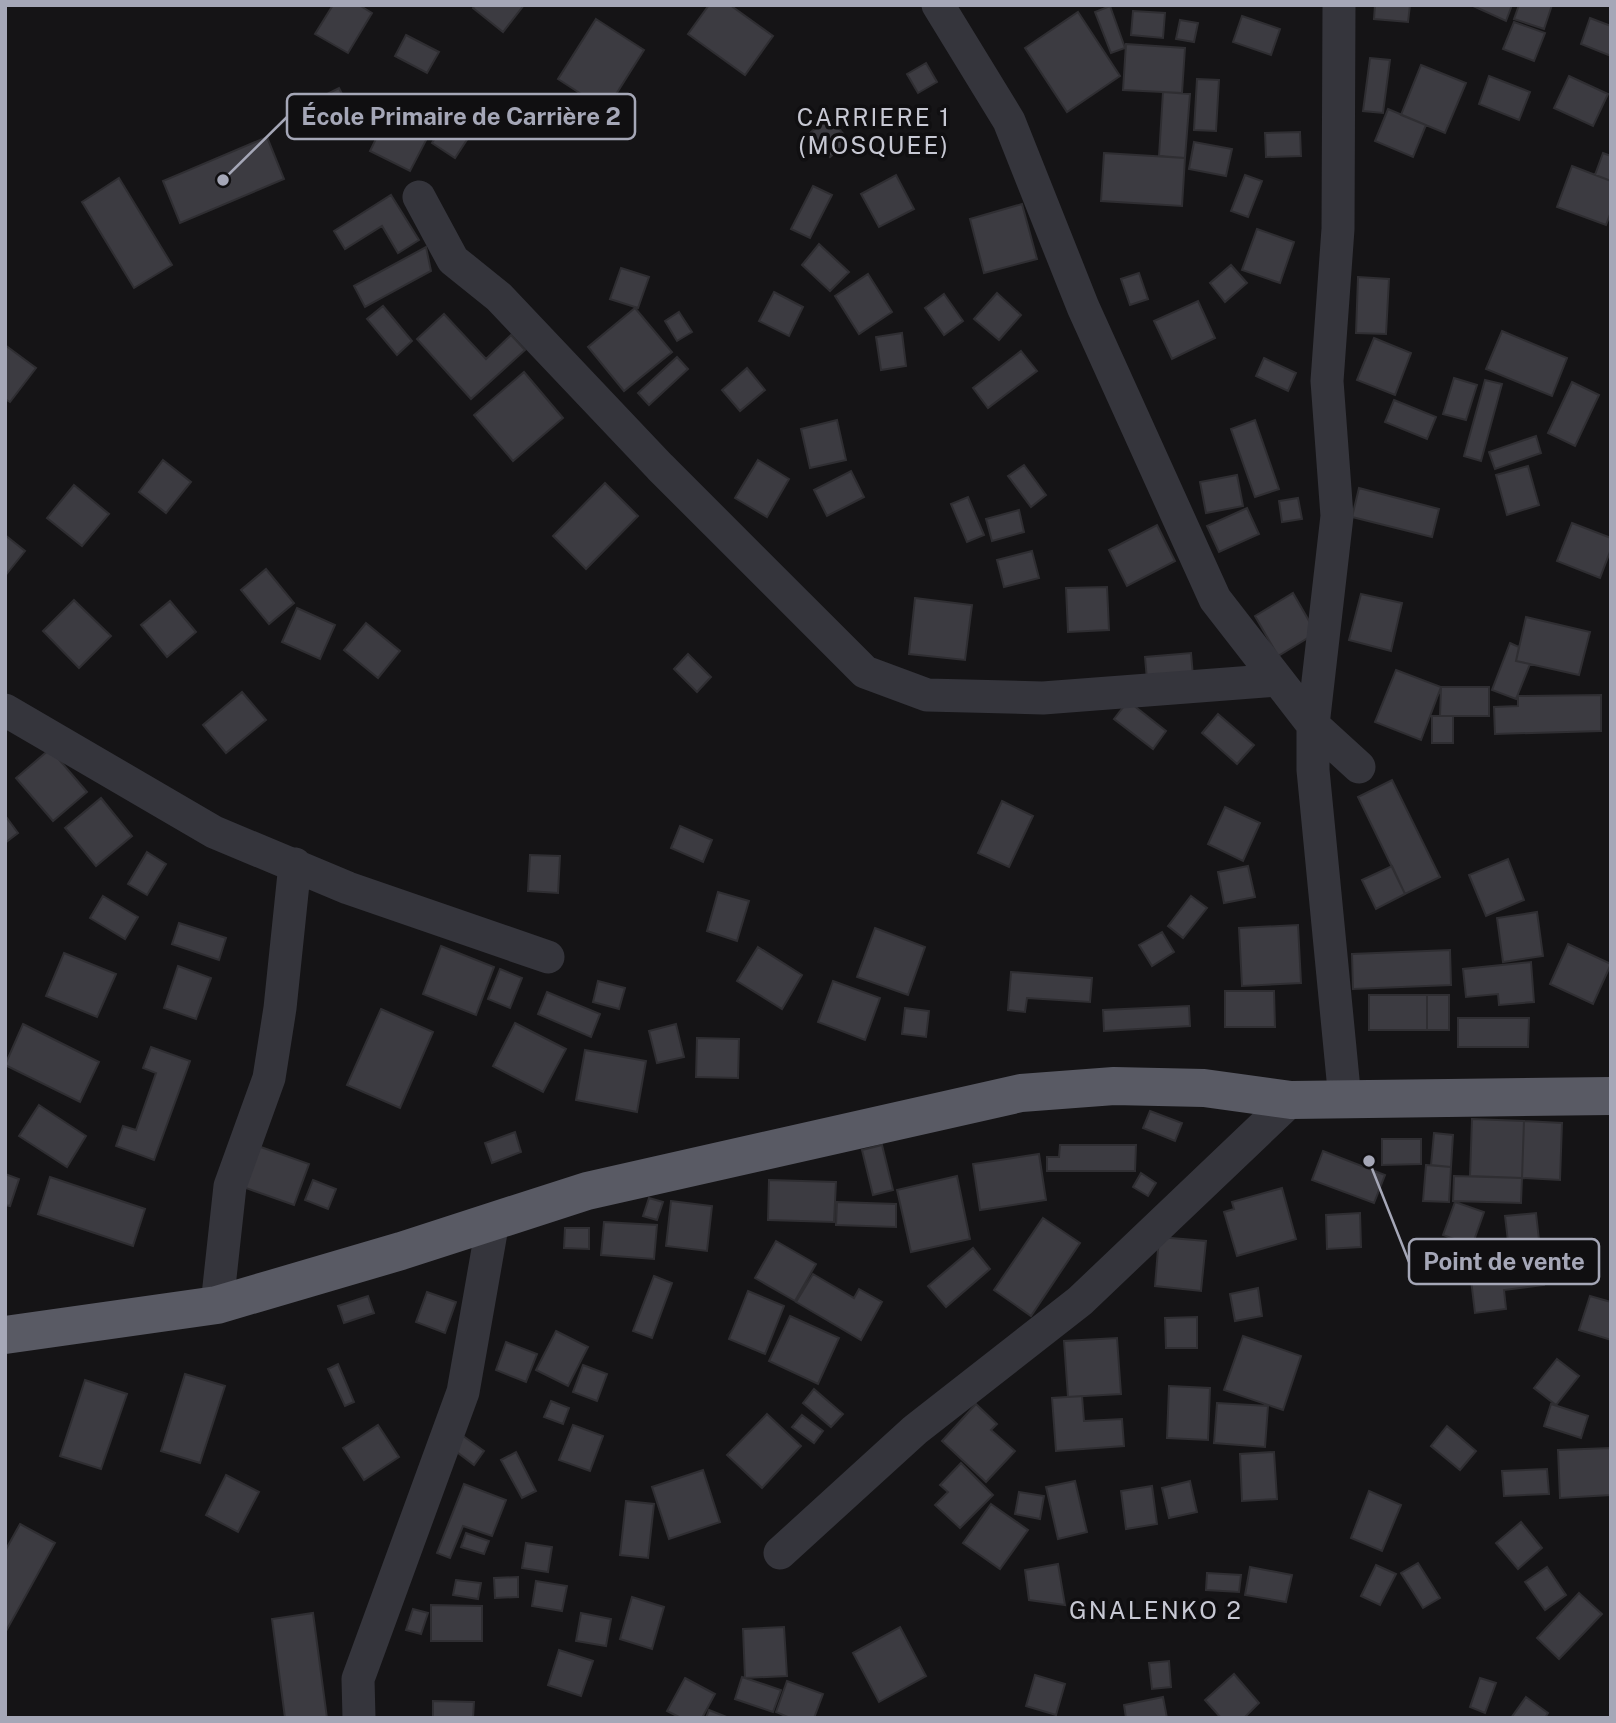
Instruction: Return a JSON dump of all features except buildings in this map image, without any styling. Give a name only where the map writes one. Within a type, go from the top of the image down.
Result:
[{"type":"highway","points":[[5,1335],[217,1304],[587,1191],[1021,1093],[1114,1086],[1204,1088],[1291,1100],[1611,1096]]},
{"type":"street","points":[[938,5],[1009,121],[1083,307],[1215,599],[1313,725],[1359,767]]},
{"type":"street","points":[[1339,5],[1338,229],[1327,381],[1337,516],[1313,725],[1313,770],[1345,1100]]},
{"type":"street","points":[[419,197],[453,260],[499,297],[660,467],[865,672],[927,695],[1043,698],[1278,680]]},
{"type":"street","points":[[5,710],[214,832],[348,888],[548,957]]},
{"type":"street","points":[[217,1304],[230,1186],[270,1078],[295,864]]},
{"type":"street","points":[[780,1553],[915,1430],[1080,1301],[1291,1100]]},
{"type":"street","points":[[359,1718],[358,1679],[463,1392],[493,1221]]},
{"type":"place","name":"École Primaire de Carrière 2","points":[[223,180]]},
{"type":"place","name":"Point de vente","points":[[1369,1161]]},
{"type":"district","name":"CARRIERE 1 (MOSQUEE)","points":[[874,132]]},
{"type":"district","name":"GNALENKO 2","points":[[1156,1611]]}]
